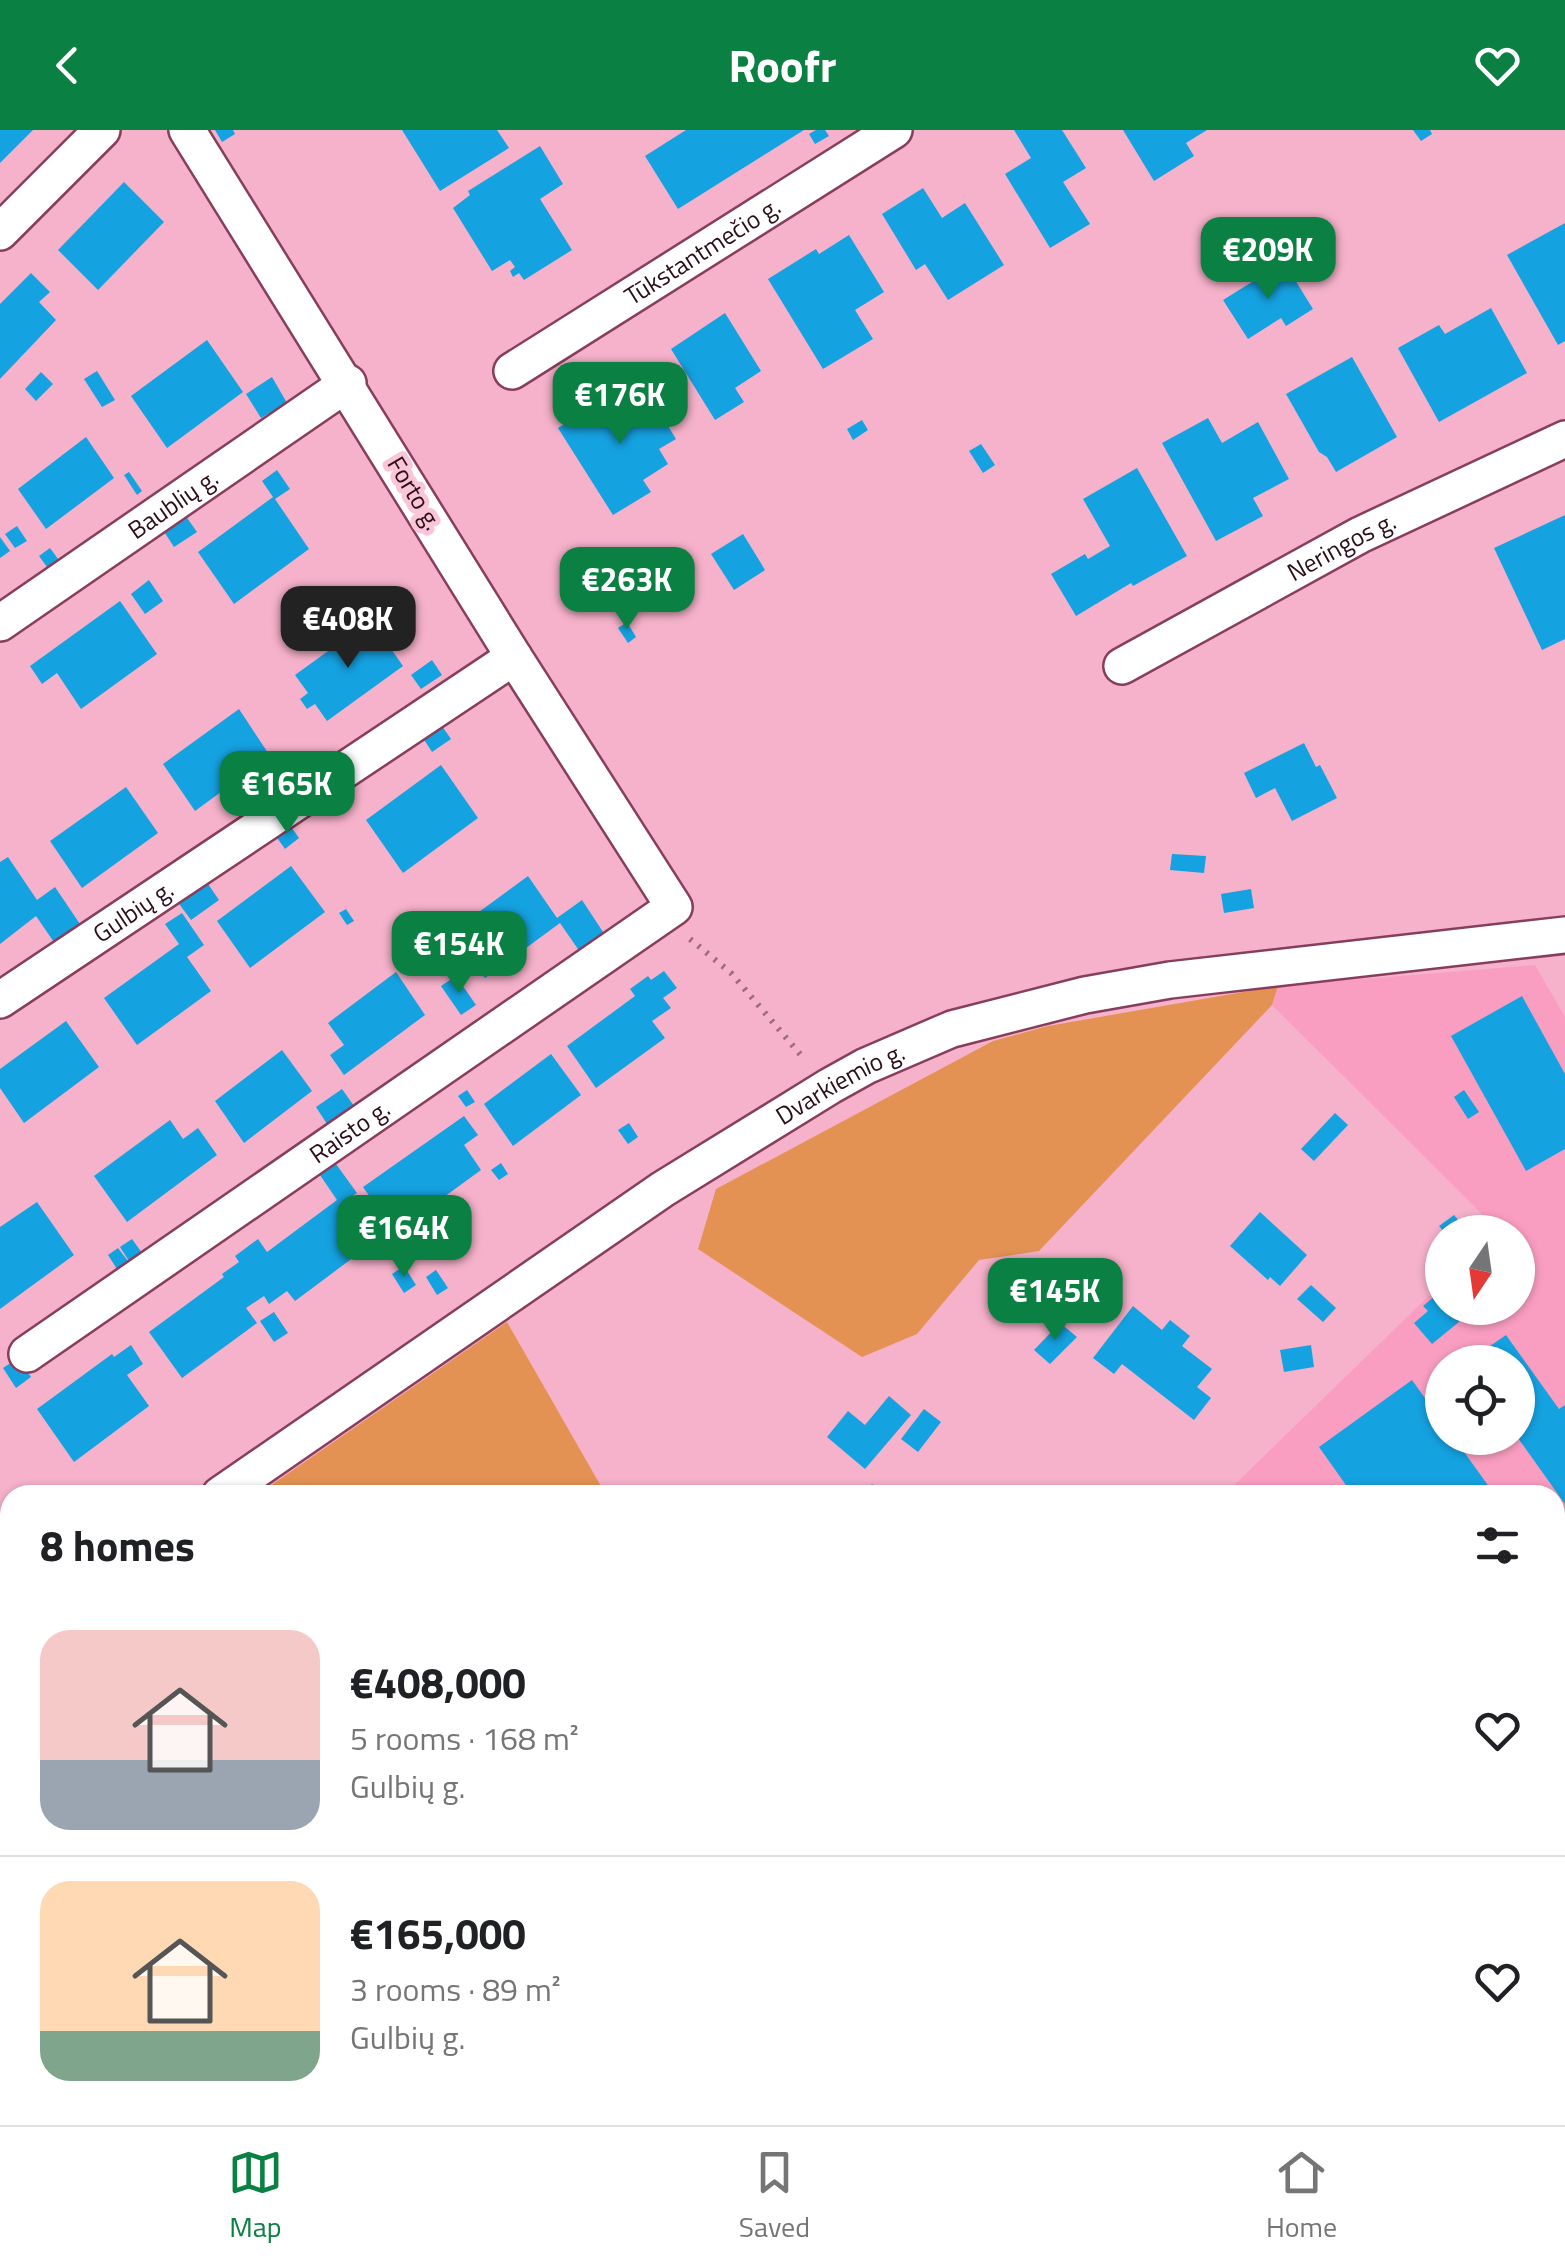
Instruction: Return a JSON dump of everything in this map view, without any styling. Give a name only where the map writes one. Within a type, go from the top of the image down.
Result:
[{"type":"street","points":[[0,232],[102,130]]},
{"type":"street","name":"Forto g.","points":[[188,130],[680,919]]},
{"type":"street","name":"Tūkstantmečio g.","points":[[512,371],[894,130]]},
{"type":"street","name":"Baublių g.","points":[[0,623],[348,383]]},
{"type":"street","name":"Neringos g.","points":[[1122,666],[1360,535],[1565,439]]},
{"type":"street","name":"Gulbių g.","points":[[0,1000],[514,657]]},
{"type":"street","name":"Raisto g.","points":[[27,1354],[680,919]]},
{"type":"street","name":"Dvarkiemio g.","points":[[235,1485],[664,1189],[866,1066],[952,1030],[1085,995],[1170,980],[1565,935]]},
{"type":"path","points":[[680,919],[694,945],[730,973],[830,1086]]},
{"type":"shaded area","points":[[1535,965],[1565,1017],[1565,1485],[1234,1485],[1425,1300],[1425,1325],[1535,1325],[1535,1215],[1483,1215],[1272,1005],[1278,986]]},
{"type":"shaded area","points":[[1278,986],[1272,1005],[1039,1251],[979,1260],[917,1334],[862,1357],[698,1249],[716,1189],[993,1041],[1048,1026]]},
{"type":"shaded area","points":[[507,1322],[600,1485],[271,1485]]},
{"type":"building","points":[[0,130],[33,130],[0,163]]},
{"type":"building","points":[[215,130],[233,130],[235,134],[222,142]]},
{"type":"building","points":[[402,130],[497,130],[509,148],[440,191]]},
{"type":"building","points":[[686,130],[804,130],[678,209],[645,156]]},
{"type":"building","points":[[825,130],[829,136],[815,144],[809,134]]},
{"type":"building","points":[[1014,130],[1062,130],[1086,168],[1063,182],[1090,224],[1050,248],[1005,174],[1031,158]]},
{"type":"building","points":[[1123,130],[1207,130],[1186,143],[1194,156],[1154,181]]},
{"type":"building","points":[[1413,130],[1430,130],[1432,134],[1421,141]]},
{"type":"building","points":[[540,146],[563,184],[540,199],[572,250],[524,280],[519,273],[513,277],[510,271],[515,267],[510,260],[492,271],[453,208],[470,195],[468,191]]},
{"type":"building","points":[[124,182],[164,222],[98,290],[58,250]]},
{"type":"building","points":[[923,188],[942,218],[965,203],[1004,265],[948,300],[925,264],[916,270],[882,214]]},
{"type":"building","points":[[1565,223],[1565,341],[1558,345],[1507,255]]},
{"type":"building","points":[[849,235],[884,292],[855,310],[873,339],[823,369],[768,279],[816,249],[819,254]]},
{"type":"building","points":[[1284,262],[1313,309],[1286,326],[1281,318],[1248,339],[1223,300]]},
{"type":"building","points":[[31,273],[50,292],[39,302],[56,320],[0,379],[0,304]]},
{"type":"building","points":[[1491,308],[1527,373],[1439,422],[1398,348],[1439,325],[1445,334]]},
{"type":"building","points":[[725,313],[761,371],[735,388],[744,402],[715,420],[671,349]]},
{"type":"building","points":[[207,340],[243,392],[167,448],[131,396]]},
{"type":"building","points":[[1352,357],[1397,437],[1336,472],[1319,452],[1286,394]]},
{"type":"building","points":[[97,371],[115,400],[102,407],[84,379]]},
{"type":"building","points":[[41,372],[53,384],[36,401],[25,389]]},
{"type":"building","points":[[272,377],[287,403],[261,418],[246,394]]},
{"type":"building","points":[[643,385],[676,439],[659,449],[668,464],[643,480],[651,492],[613,515],[558,428],[590,408],[592,412],[604,404],[606,408]]},
{"type":"building","points":[[1208,418],[1222,443],[1258,422],[1289,479],[1253,498],[1263,516],[1216,541],[1162,443]]},
{"type":"building","points":[[862,420],[868,430],[853,440],[847,429]]},
{"type":"building","points":[[86,437],[114,478],[46,529],[18,489]]},
{"type":"building","points":[[981,444],[995,465],[983,473],[969,451]]},
{"type":"building","points":[[1137,468],[1187,556],[1076,616],[1051,574],[1085,554],[1088,559],[1110,546],[1083,499]]},
{"type":"building","points":[[277,470],[290,489],[275,499],[309,549],[234,604],[198,552],[273,497],[262,481]]},
{"type":"building","points":[[129,472],[142,491],[137,495],[124,475]]},
{"type":"building","points":[[185,515],[197,532],[174,547],[163,530]]},
{"type":"building","points":[[1565,515],[1565,639],[1542,650],[1494,548]]},
{"type":"building","points":[[17,526],[27,541],[15,548],[5,534]]},
{"type":"building","points":[[743,534],[765,570],[734,590],[711,554]]},
{"type":"building","points":[[0,537],[10,551],[0,558]]},
{"type":"building","points":[[50,548],[58,559],[47,567],[39,556]]},
{"type":"building","points":[[149,580],[163,601],[145,614],[131,594]]},
{"type":"building","points":[[120,601],[157,654],[81,709],[57,673],[42,684],[30,666]]},
{"type":"building","points":[[371,620],[403,666],[327,721],[315,704],[307,709],[300,699],[308,693],[295,675]]},
{"type":"building","points":[[627,622],[636,637],[628,643],[618,628]]},
{"type":"building","points":[[432,660],[442,675],[421,689],[411,675]]},
{"type":"building","points":[[239,709],[270,756],[195,811],[163,764]]},
{"type":"building","points":[[442,726],[451,739],[432,752],[423,738]]},
{"type":"building","points":[[1304,743],[1337,798],[1292,821],[1275,788],[1256,798],[1244,773]]},
{"type":"building","points":[[441,765],[478,818],[403,873],[366,820]]},
{"type":"building","points":[[126,787],[158,833],[82,888],[50,841]]},
{"type":"building","points":[[289,824],[299,838],[285,849],[275,835]]},
{"type":"building","points":[[1172,854],[1206,856],[1204,873],[1170,870]]},
{"type":"building","points":[[8,857],[37,900],[55,887],[84,930],[58,948],[36,916],[0,944],[0,862]]},
{"type":"building","points":[[291,866],[325,912],[250,968],[217,921]]},
{"type":"building","points":[[528,876],[557,918],[582,900],[605,935],[580,952],[560,923],[485,978],[453,931]]},
{"type":"building","points":[[206,881],[219,900],[191,920],[177,901]]},
{"type":"building","points":[[1251,889],[1254,908],[1224,913],[1221,894]]},
{"type":"building","points":[[346,909],[354,921],[347,925],[339,913]]},
{"type":"building","points":[[182,913],[204,945],[187,957],[211,991],[137,1045],[104,998],[179,944],[165,924]]},
{"type":"building","points":[[664,971],[677,988],[663,998],[671,1008],[652,1021],[665,1038],[596,1088],[567,1046],[635,996],[630,989],[648,976],[651,980]]},
{"type":"building","points":[[396,972],[425,1015],[344,1075],[330,1055],[344,1045],[328,1023]]},
{"type":"building","points":[[456,976],[476,1005],[461,1015],[441,986]]},
{"type":"building","points":[[1522,996],[1565,1074],[1565,1149],[1526,1171],[1451,1036]]},
{"type":"building","points":[[66,1021],[99,1067],[24,1123],[0,1088],[0,1069]]},
{"type":"building","points":[[282,1050],[312,1091],[244,1143],[215,1101]]},
{"type":"building","points":[[551,1054],[581,1095],[513,1146],[484,1104]]},
{"type":"building","points":[[342,1089],[354,1106],[327,1124],[316,1107]]},
{"type":"building","points":[[467,1090],[475,1102],[466,1107],[458,1096]]},
{"type":"building","points":[[1464,1090],[1479,1112],[1468,1119],[1454,1097]]},
{"type":"building","points":[[1335,1113],[1348,1125],[1314,1161],[1301,1149]]},
{"type":"building","points":[[464,1116],[478,1135],[464,1145],[481,1170],[407,1224],[393,1205],[381,1213],[363,1187]]},
{"type":"building","points":[[170,1120],[183,1139],[198,1128],[217,1155],[127,1222],[94,1176]]},
{"type":"building","points":[[629,1123],[638,1137],[628,1144],[618,1130]]},
{"type":"building","points":[[501,1163],[508,1174],[499,1180],[491,1170]]},
{"type":"building","points":[[336,1164],[357,1193],[340,1204],[370,1245],[295,1301],[287,1291],[269,1304],[264,1296],[246,1308],[257,1323],[182,1378],[149,1332],[224,1277],[222,1274],[239,1262],[235,1256],[258,1239],[267,1252],[337,1200],[320,1175]]},
{"type":"building","points":[[37,1202],[74,1255],[0,1309],[0,1227]]},
{"type":"building","points":[[1260,1212],[1307,1255],[1280,1286],[1230,1246]]},
{"type":"building","points":[[132,1239],[142,1253],[129,1261],[120,1247]]},
{"type":"building","points":[[118,1248],[128,1261],[117,1269],[108,1255]]},
{"type":"building","points":[[404,1266],[416,1285],[404,1293],[392,1274]]},
{"type":"building","points":[[436,1270],[448,1288],[437,1295],[426,1277]]},
{"type":"building","points":[[1311,1285],[1336,1308],[1323,1322],[1297,1299]]},
{"type":"building","points":[[1133,1306],[1162,1330],[1170,1320],[1190,1336],[1182,1346],[1212,1369],[1197,1387],[1211,1398],[1194,1420],[1122,1364],[1114,1374],[1093,1358]]},
{"type":"building","points":[[274,1312],[288,1333],[274,1342],[260,1321]]},
{"type":"building","points":[[1425,1314],[1425,1325],[1455,1325],[1432,1344],[1414,1323]]},
{"type":"building","points":[[1060,1323],[1077,1337],[1050,1364],[1034,1350]]},
{"type":"building","points":[[1506,1335],[1513,1345],[1492,1345]]},
{"type":"building","points":[[131,1345],[143,1364],[127,1375],[149,1406],[74,1462],[37,1409],[112,1354],[114,1357]]},
{"type":"building","points":[[1311,1345],[1314,1367],[1284,1372],[1280,1350]]},
{"type":"building","points":[[18,1358],[31,1377],[16,1388],[3,1368]]},
{"type":"building","points":[[1535,1375],[1559,1409],[1565,1405],[1565,1485],[1551,1485],[1530,1455],[1535,1455]]},
{"type":"building","points":[[1412,1380],[1425,1398],[1425,1455],[1466,1455],[1488,1485],[1346,1485],[1319,1447]]},
{"type":"building","points":[[889,1396],[911,1415],[865,1469],[827,1437],[848,1411],[865,1425]]},
{"type":"building","points":[[924,1409],[941,1422],[918,1452],[901,1439]]}]
